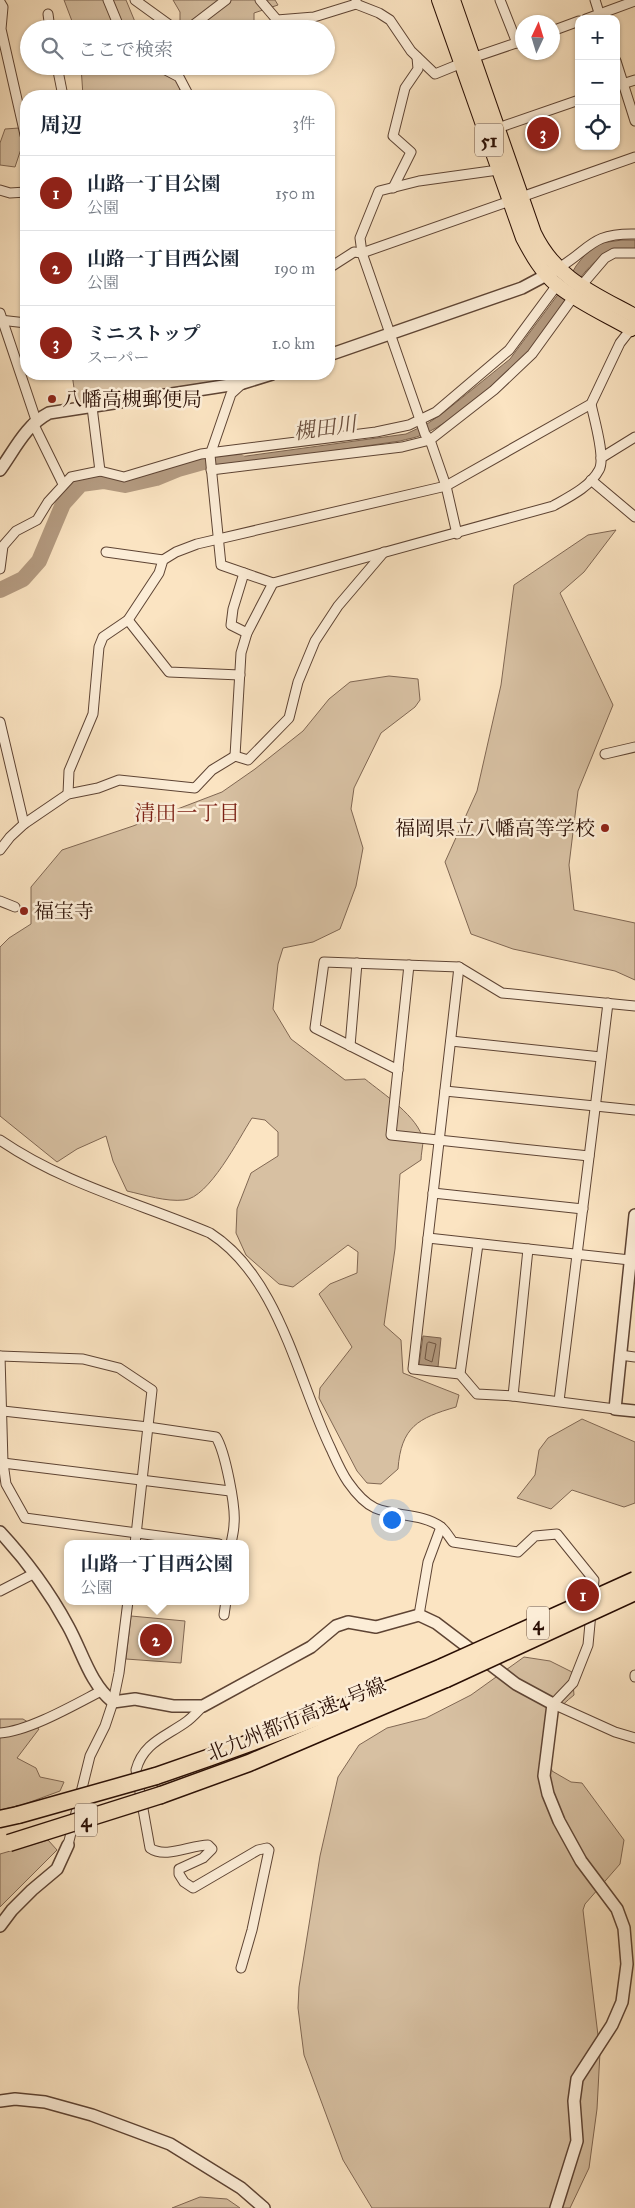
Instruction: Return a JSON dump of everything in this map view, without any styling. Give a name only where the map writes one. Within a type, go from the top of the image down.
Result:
[{"type":"highway","name":"4","points":[[444,1673],[635,1580]]},
{"type":"highway","name":"4","points":[[444,1673],[635,1592]]},
{"type":"highway","name":"北九州都市高速4号線","points":[[0,1819],[156,1776],[247,1746],[344,1708],[444,1673]]},
{"type":"highway","name":"北九州都市高速4号線","points":[[5,1844],[161,1795],[249,1762],[444,1673]]},
{"type":"main road","name":"51","points":[[439,0],[498,128],[516,198],[523,238],[532,256],[576,290],[634,325]]},
{"type":"main road","name":"51","points":[[453,0],[467,61],[498,170],[516,198]]},
{"type":"street","points":[[108,0],[116,20]]},
{"type":"street","points":[[135,0],[163,20]]},
{"type":"street","points":[[200,20],[226,0]]},
{"type":"street","points":[[260,0],[277,20],[314,17],[356,2],[390,20],[417,57],[435,74],[515,44]]},
{"type":"street","points":[[500,0],[515,32]]},
{"type":"street","points":[[594,0],[600,15]]},
{"type":"street","points":[[0,2],[3,7],[1,29],[20,113]]},
{"type":"street","points":[[602,15],[635,2]]},
{"type":"street","points":[[48,14],[49,20]]},
{"type":"street","points":[[560,27],[575,22]]},
{"type":"street","points":[[393,188],[411,152],[393,136],[405,88],[418,69],[417,57]]},
{"type":"street","points":[[59,75],[62,90]]},
{"type":"street","points":[[177,75],[186,90]]},
{"type":"street","points":[[635,80],[620,85],[635,119]]},
{"type":"street","points":[[498,128],[575,101]]},
{"type":"street","points":[[335,264],[354,252],[362,253],[635,157]]},
{"type":"street","points":[[457,534],[446,486],[362,253],[360,238],[379,191],[420,181],[498,170]]},
{"type":"street","points":[[0,190],[10,193],[20,192]]},
{"type":"street","points":[[0,569],[3,546],[16,531],[37,520],[71,476],[100,471],[124,477],[202,454],[210,455],[376,432],[421,421],[436,412],[509,350],[557,276],[586,246],[601,237],[635,234]]},
{"type":"street","points":[[211,469],[402,447],[428,437],[494,390],[532,354],[576,290],[605,258],[614,253],[635,253]]},
{"type":"street","points":[[335,353],[557,276]]},
{"type":"street","points":[[20,322],[1,318],[20,378]]},
{"type":"street","points":[[106,552],[164,560],[186,548],[446,486],[591,404],[620,343],[634,325]]},
{"type":"street","points":[[21,380],[34,422],[63,484]]},
{"type":"street","points":[[0,470],[34,422],[49,413],[92,407],[231,380]]},
{"type":"street","points":[[240,380],[231,394],[210,455],[221,565],[273,583],[457,534],[499,519],[527,514],[553,506],[576,492],[591,480],[600,469],[602,458],[591,404]]},
{"type":"street","points":[[92,407],[100,471]]},
{"type":"street","points":[[602,458],[635,436]]},
{"type":"street","points":[[591,480],[635,517]]},
{"type":"street","points":[[0,850],[24,824],[68,794],[98,788],[119,780],[195,788],[212,770],[236,756],[248,760],[290,718],[298,682],[315,641],[338,606],[384,552]]},
{"type":"street","points":[[68,794],[69,771],[93,714],[99,648],[103,637],[128,620],[160,573],[164,560]]},
{"type":"street","points":[[244,573],[232,609],[231,625],[247,633]]},
{"type":"street","points":[[236,756],[241,653],[247,633],[273,583]]},
{"type":"street","points":[[128,620],[169,672],[240,675]]},
{"type":"street","points":[[0,722],[24,824]]},
{"type":"street","points":[[605,754],[635,747]]},
{"type":"street","points":[[0,901],[15,908]]},
{"type":"street","points":[[398,1070],[315,1028],[324,962],[459,967],[502,993],[635,1006]]},
{"type":"street","points":[[350,1046],[357,964]]},
{"type":"street","points":[[409,964],[391,1135],[589,1156]]},
{"type":"street","points":[[459,967],[412,1369],[460,1374],[478,1394],[560,1401],[635,1411]]},
{"type":"street","points":[[560,1401],[608,1003]]},
{"type":"street","points":[[451,1041],[601,1057]]},
{"type":"street","points":[[445,1091],[635,1110]]},
{"type":"street","points":[[0,1140],[21,1154],[62,1175],[104,1193],[176,1219],[219,1239],[247,1266],[269,1303],[323,1433],[350,1484],[358,1494],[376,1508],[422,1518],[441,1527],[453,1542],[518,1552],[536,1536],[557,1534],[594,1580],[588,1645],[573,1683],[553,1704],[544,1776],[548,1794],[559,1821],[581,1861],[617,1909],[624,1928],[627,1964],[622,2002],[612,2025],[577,2079],[574,2101],[577,2141],[556,2208]]},
{"type":"street","points":[[433,1193],[583,1209]]},
{"type":"street","points":[[615,1409],[635,1215]]},
{"type":"street","points":[[428,1238],[630,1260]]},
{"type":"street","points":[[460,1374],[478,1244]]},
{"type":"street","points":[[513,1396],[528,1249]]},
{"type":"street","points":[[620,1355],[635,1356]]},
{"type":"street","points":[[135,1540],[136,1533],[143,1480],[152,1390],[118,1368],[83,1359],[0,1356],[3,1463],[6,1484],[26,1518],[136,1533],[189,1540]]},
{"type":"street","points":[[3,1411],[148,1427],[216,1437],[221,1445],[230,1491],[234,1523],[232,1540]]},
{"type":"street","points":[[3,1463],[230,1491]]},
{"type":"street","points":[[419,1615],[428,1562],[441,1527]]},
{"type":"street","points":[[0,1532],[35,1573],[68,1626],[100,1691],[113,1702],[135,1700],[173,1706],[203,1706]]},
{"type":"street","points":[[0,1591],[35,1573]]},
{"type":"street","points":[[0,1926],[25,1897],[57,1869],[68,1845],[90,1756],[105,1726],[113,1702],[119,1673],[128,1605]]},
{"type":"street","points":[[224,1615],[225,1605]]},
{"type":"street","points":[[241,1968],[252,1930],[269,1850],[266,1848],[258,1850],[193,1888],[184,1882],[179,1874],[179,1869],[203,1858],[212,1849],[208,1845],[200,1845],[164,1853],[155,1852],[150,1848],[136,1770],[138,1760],[154,1741],[186,1722],[203,1706],[311,1646],[336,1626],[348,1622],[376,1627],[419,1615],[436,1623],[516,1684],[553,1704],[615,1732],[635,1738]]},
{"type":"street","points":[[0,1734],[10,1733],[31,1724],[100,1691]]},
{"type":"street","points":[[0,2101],[15,2099],[46,2102],[92,2115],[170,2144],[241,2188],[264,2208]]},
{"type":"shaded area","points":[[64,0],[126,0],[134,20],[72,20]]},
{"type":"shaded area","points":[[173,0],[275,0],[278,5],[254,13],[254,20],[180,20],[180,12]]},
{"type":"shaded area","points":[[82,75],[179,75],[180,90],[83,90]]},
{"type":"shaded area","points":[[19,128],[20,152],[15,167],[0,165],[0,143],[5,129]]},
{"type":"shaded area","points":[[73,380],[231,380],[76,402]]},
{"type":"shaded area","points":[[616,530],[584,572],[560,593],[613,705],[578,791],[569,865],[574,910],[635,923],[635,980],[615,971],[513,949],[471,934],[445,862],[477,791],[501,685],[514,585],[588,535]]},
{"type":"shaded area","points":[[389,676],[418,679],[420,700],[415,707],[381,733],[354,788],[351,809],[363,848],[356,886],[340,929],[313,942],[283,948],[278,964],[273,1009],[291,1039],[345,1080],[365,1079],[390,1098],[415,1123],[423,1140],[421,1160],[400,1174],[395,1249],[384,1325],[401,1340],[403,1373],[459,1395],[456,1407],[431,1415],[414,1426],[403,1443],[398,1469],[381,1484],[367,1483],[357,1471],[319,1398],[320,1388],[352,1347],[319,1294],[330,1284],[357,1273],[358,1252],[348,1245],[293,1287],[279,1284],[246,1255],[236,1233],[237,1209],[251,1173],[278,1156],[278,1132],[265,1120],[252,1118],[213,1178],[194,1197],[184,1200],[163,1199],[127,1191],[113,1161],[106,1136],[77,1149],[57,1162],[0,1116],[0,947],[9,938],[31,924],[31,887],[62,850],[133,826],[222,792],[303,731],[329,699],[350,682]]},
{"type":"shaded area","points":[[582,1419],[635,1442],[635,1503],[624,1507],[572,1490],[551,1509],[517,1498],[535,1475],[539,1450],[548,1438]]},
{"type":"shaded area","points":[[131,1616],[185,1621],[181,1663],[126,1659]]},
{"type":"shaded area","points":[[524,1657],[550,1661],[572,1672],[574,1695],[556,1712],[548,1728],[547,1746],[552,1771],[571,1782],[582,1783],[624,1840],[620,1864],[585,1904],[583,1910],[600,2052],[597,2109],[589,2168],[570,2208],[372,2208],[343,2160],[304,2055],[298,2008],[299,1987],[320,1856],[338,1777],[359,1745],[387,1728],[426,1718],[471,1695]]},
{"type":"shaded area","points":[[0,1719],[23,1719],[39,1729],[17,1758],[36,1768],[40,1777],[64,1782],[60,1791],[22,1805],[0,1810]]},
{"type":"shaded area","points":[[48,1840],[57,1850],[0,1907],[0,1854]]},
{"type":"shaded area","points":[[200,2197],[227,2199],[240,2208],[172,2208]]},
{"type":"water","points":[[635,240],[635,251],[609,255],[594,263],[578,281],[531,349],[486,392],[436,428],[419,436],[400,441],[228,466],[215,463],[239,457],[406,434],[427,424],[510,359],[587,252],[601,243]]},
{"type":"water","points":[[423,1336],[441,1338],[438,1367],[419,1365]]},
{"type":"waterway","name":"槻田川","points":[[0,590],[23,579],[39,561],[63,504],[81,484],[103,481],[125,485],[156,478],[203,462],[238,461]]},
{"type":"place","name":"ミニストップ","points":[[543,133]]},
{"type":"place","name":"八幡高槻郵便局","points":[[52,399]]},
{"type":"place","name":"福岡県立八幡高等学校","points":[[605,828]]},
{"type":"place","name":"福宝寺","points":[[24,911]]},
{"type":"place","name":"山路一丁目公園","points":[[583,1595]]},
{"type":"place","name":"山路一丁目西公園","points":[[156,1640]]},
{"type":"district","name":"清田一丁目","points":[[187,813]]}]
